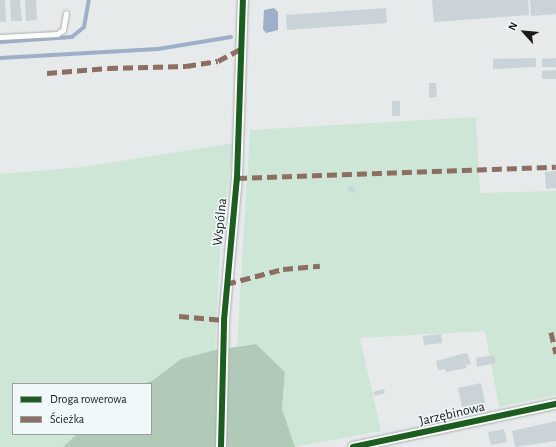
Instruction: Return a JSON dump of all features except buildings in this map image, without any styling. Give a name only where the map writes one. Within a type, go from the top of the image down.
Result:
[{"type":"street","name":"Wspólna","points":[[221,447],[224,320],[237,178],[243,0]]},
{"type":"street","name":"Jarzębinowa","points":[[353,447],[556,404]]},
{"type":"lane","points":[[0,37],[57,34],[63,30],[66,13]]},
{"type":"green space","points":[[476,117],[480,193],[556,191],[556,395],[499,407],[485,331],[360,338],[381,431],[295,447],[282,409],[285,372],[256,344],[237,346],[250,130]]},
{"type":"green space","points":[[234,143],[220,248],[215,350],[181,359],[152,381],[146,383],[12,383],[12,435],[76,435],[63,447],[0,447],[0,174],[83,167]]},
{"type":"green space","points":[[256,344],[285,372],[282,409],[295,447],[63,447],[76,435],[152,435],[152,383],[146,383],[152,381],[181,359],[215,350]]},
{"type":"water","points":[[274,8],[278,12],[278,30],[266,33],[263,29],[264,10]]},
{"type":"waterway","points":[[0,42],[72,37],[84,27],[89,0]]},
{"type":"waterway","points":[[0,58],[158,49],[231,37]]},
{"type":"marked path","points":[[47,73],[108,68],[186,66],[218,61],[241,49]]},
{"type":"marked path","points":[[237,178],[556,167]]},
{"type":"marked path","points":[[226,284],[283,269],[320,266]]},
{"type":"marked path","points":[[179,316],[224,320]]},
{"type":"marked path","points":[[551,332],[556,353]]},
{"type":"cycle path","points":[[221,447],[224,320],[237,178],[243,0]]},
{"type":"cycle path","points":[[353,447],[556,404]]}]
